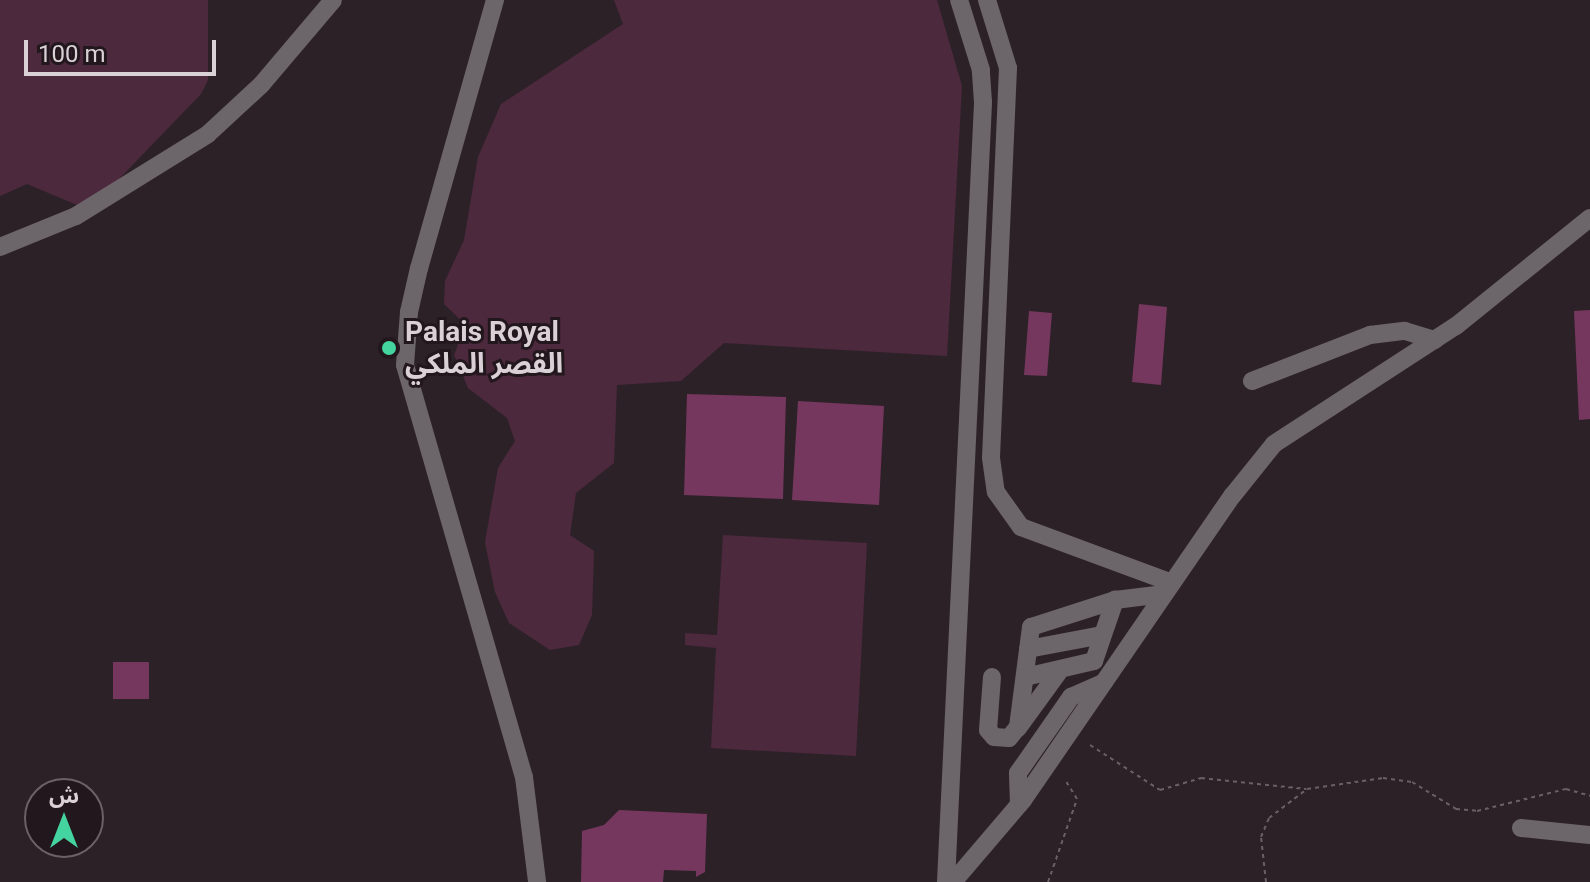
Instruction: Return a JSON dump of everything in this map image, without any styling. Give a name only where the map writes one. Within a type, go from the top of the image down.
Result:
[{"type":"street","points":[[0,247],[76,216],[208,134],[261,85],[333,0]]},
{"type":"street","points":[[495,0],[419,268],[409,312],[405,365],[524,777],[537,882]]},
{"type":"street","points":[[946,882],[983,88],[959,0]]},
{"type":"street","points":[[987,0],[1008,68],[991,458],[996,492],[1021,527],[1168,589]]},
{"type":"street","points":[[953,882],[1019,804],[1168,589],[1274,444],[1435,340],[1590,218]]},
{"type":"street","points":[[1252,381],[1370,335],[1405,331],[1435,340]]},
{"type":"street","points":[[1016,731],[1031,627],[1115,600],[1168,589]]},
{"type":"street","points":[[1025,677],[1058,673],[1094,661],[1115,600]]},
{"type":"street","points":[[1028,649],[1102,635]]},
{"type":"street","points":[[992,677],[988,730],[994,737],[1009,738],[1058,673]]},
{"type":"street","points":[[1521,828],[1590,835]]},
{"type":"path","points":[[1090,745],[1160,790],[1201,778],[1307,789],[1383,778],[1412,782],[1456,809],[1477,811],[1566,789],[1590,796]]},
{"type":"path","points":[[1048,882],[1077,799],[1065,780]]},
{"type":"path","points":[[1266,882],[1261,837],[1269,818],[1307,789]]},
{"type":"shaded area","points":[[0,0],[208,0],[208,80],[201,94],[89,210],[27,184],[0,196]]},
{"type":"shaded area","points":[[614,0],[937,0],[962,86],[947,356],[724,343],[681,381],[617,385],[614,463],[576,493],[570,535],[594,551],[592,615],[579,645],[550,650],[509,623],[495,592],[485,542],[498,468],[515,441],[507,418],[468,388],[454,355],[466,325],[444,304],[445,281],[464,240],[478,157],[501,104],[623,24]]},
{"type":"shaded area","points":[[723,535],[867,543],[856,756],[711,748],[716,648],[685,645],[685,633],[717,635]]},
{"type":"building","points":[[1139,304],[1167,307],[1161,385],[1132,382]]},
{"type":"building","points":[[1590,310],[1590,419],[1579,420],[1574,311]]},
{"type":"building","points":[[1029,311],[1052,313],[1047,376],[1024,375]]},
{"type":"building","points":[[687,394],[786,397],[783,499],[684,495]]},
{"type":"building","points":[[798,401],[884,406],[879,505],[792,500]]},
{"type":"building","points":[[113,662],[149,662],[149,699],[113,699]]},
{"type":"building","points":[[619,810],[707,814],[705,872],[696,877],[696,871],[664,870],[663,882],[581,882],[582,831],[604,825]]},
{"type":"place","name":"Palais Royal القصر الملكي","points":[[389,348]]}]
